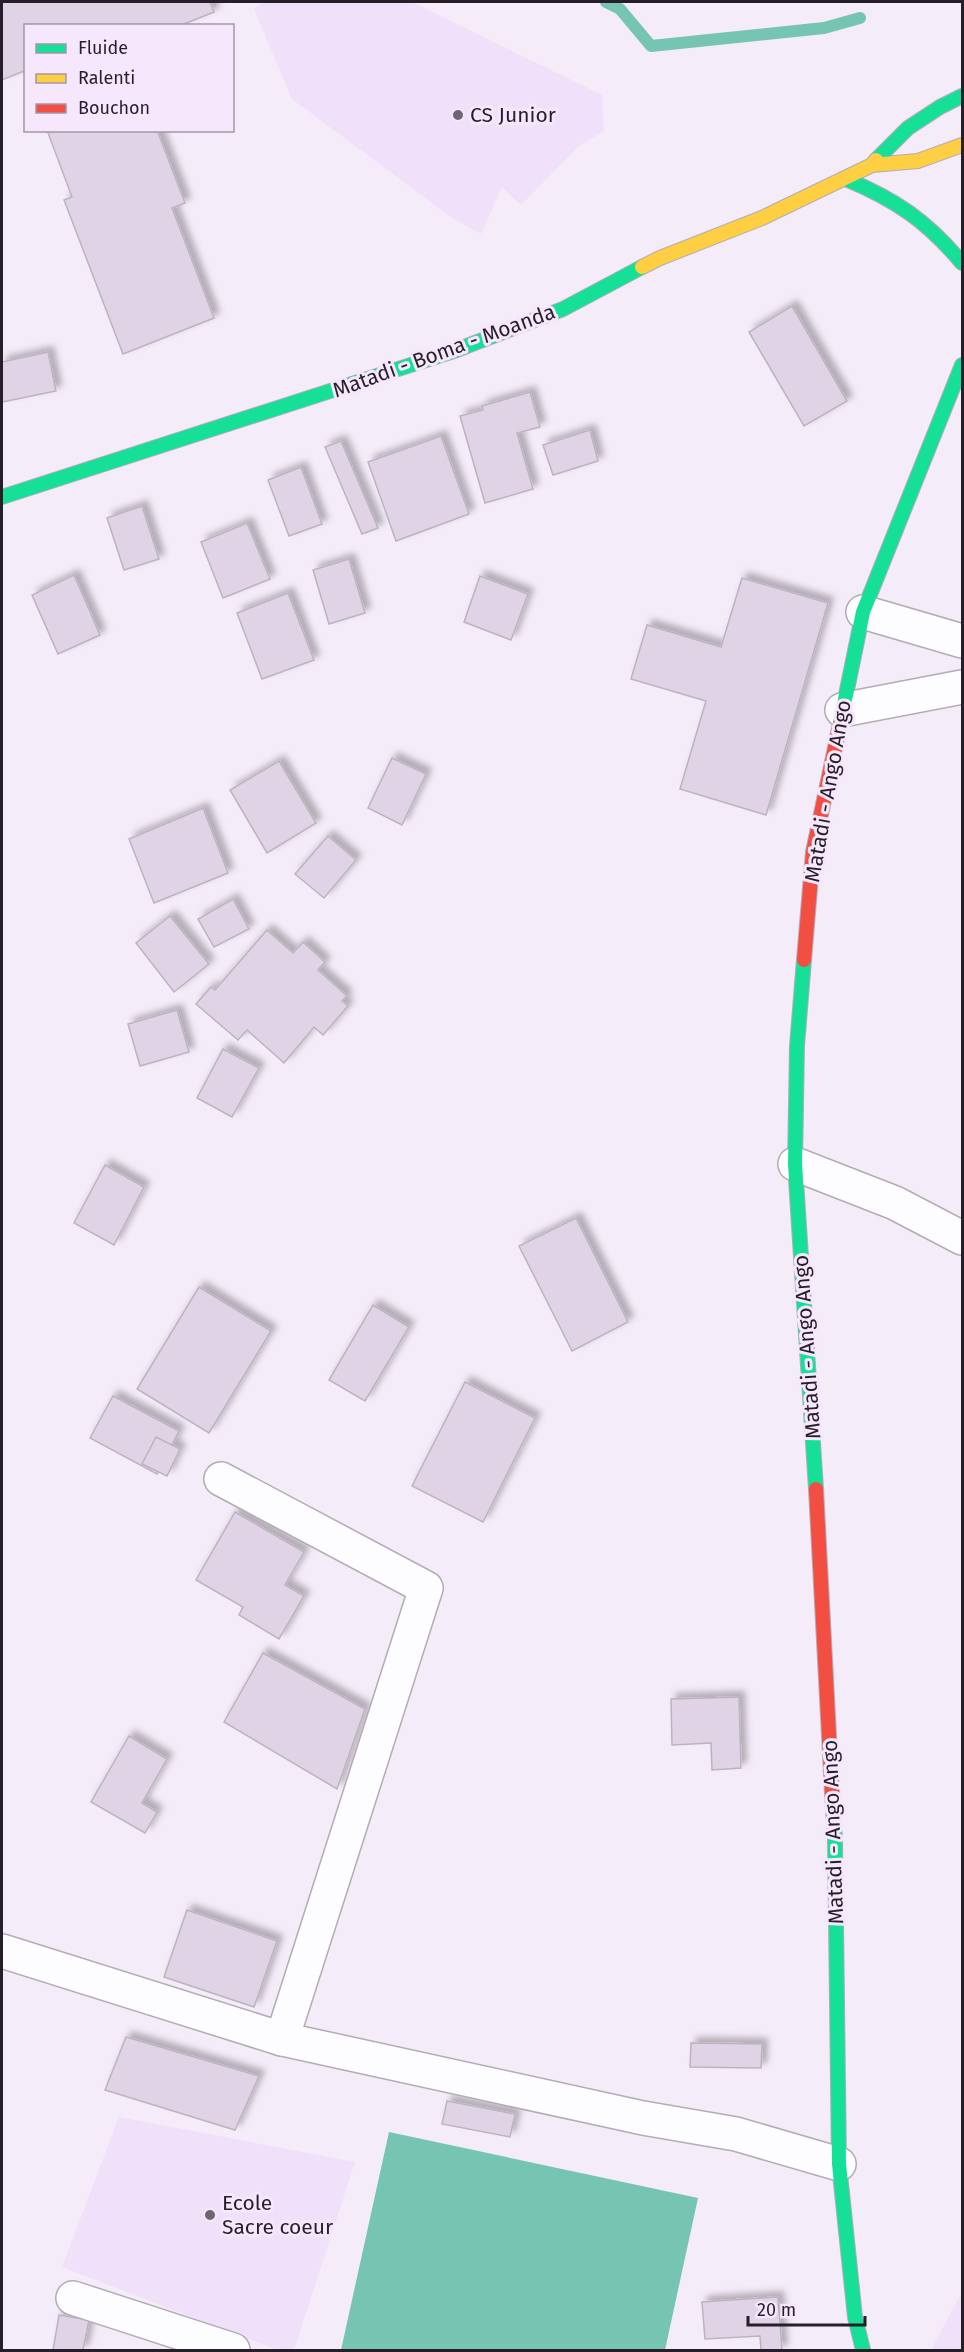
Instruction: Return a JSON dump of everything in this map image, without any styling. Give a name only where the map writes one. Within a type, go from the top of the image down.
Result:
[{"type":"highway","name":"Matadi - Boma - Moanda","points":[[2,497],[454,351],[563,309],[660,258],[762,218],[846,179],[872,165],[908,128],[940,107],[963,96]]},
{"type":"highway","name":"Matadi - Boma - Moanda","points":[[872,165],[918,161],[963,145]]},
{"type":"highway","points":[[846,179],[889,197],[921,217],[963,263]]},
{"type":"highway","name":"Matadi - Ango Ango","points":[[863,2350],[855,2317],[839,2164],[835,1839],[795,1164],[797,1046],[813,852],[863,612],[963,366]]},
{"type":"street","points":[[863,612],[963,641]]},
{"type":"street","points":[[842,710],[963,687]]},
{"type":"street","points":[[795,1164],[895,1203],[963,1238]]},
{"type":"street","points":[[221,1479],[426,1588],[282,2039]]},
{"type":"street","points":[[2,1951],[282,2039],[643,2118],[736,2134],[839,2164]]},
{"type":"street","points":[[74,2298],[234,2350]]},
{"type":"shaded area","name":"CS Junior","points":[[264,2],[412,2],[602,95],[604,131],[579,146],[521,205],[502,187],[481,234],[452,218],[292,99],[254,9]]},
{"type":"shaded area","name":"Ecole Sacre coeur","points":[[119,2117],[355,2162],[294,2350],[277,2350],[62,2267]]},
{"type":"shaded area","points":[[389,2132],[698,2198],[665,2350],[341,2350]]},
{"type":"shaded area","points":[[962,2292],[962,2350],[931,2350]]},
{"type":"building","points":[[2,2],[210,2],[214,12],[184,24],[24,24],[24,71],[2,80]]},
{"type":"building","points":[[48,132],[158,132],[185,203],[172,208],[214,318],[123,354],[64,200],[72,197]]},
{"type":"building","points":[[792,306],[847,401],[804,426],[749,332]]},
{"type":"building","points":[[48,352],[56,391],[2,402],[2,362]]},
{"type":"building","points":[[530,392],[540,427],[517,433],[533,489],[485,503],[460,416],[483,410],[482,406]]},
{"type":"building","points":[[590,430],[598,461],[553,475],[543,445]]},
{"type":"building","points":[[441,436],[469,514],[396,541],[368,462]]},
{"type":"building","points":[[341,441],[378,528],[362,534],[325,447]]},
{"type":"building","points":[[301,467],[322,524],[289,536],[268,480]]},
{"type":"building","points":[[142,506],[159,559],[124,570],[107,518]]},
{"type":"building","points":[[247,523],[270,579],[223,598],[201,542]]},
{"type":"building","points":[[349,559],[365,613],[329,624],[313,570]]},
{"type":"building","points":[[74,575],[100,635],[58,654],[32,595]]},
{"type":"building","points":[[480,576],[528,594],[511,640],[464,622]]},
{"type":"building","points":[[742,578],[828,603],[766,815],[680,789],[706,701],[631,679],[647,625],[721,647]]},
{"type":"building","points":[[288,593],[314,660],[262,679],[237,613]]},
{"type":"building","points":[[392,758],[426,774],[402,825],[368,808]]},
{"type":"building","points":[[279,761],[316,823],[267,853],[230,790]]},
{"type":"building","points":[[203,808],[228,873],[154,903],[129,839]]},
{"type":"building","points":[[328,836],[356,860],[324,898],[295,874]]},
{"type":"building","points":[[233,899],[249,929],[214,947],[198,919]]},
{"type":"building","points":[[170,916],[209,964],[174,992],[136,943]]},
{"type":"building","points":[[267,930],[293,953],[303,942],[325,962],[318,970],[347,996],[342,1001],[348,1006],[323,1035],[314,1027],[284,1063],[247,1030],[238,1040],[196,1004],[211,987],[215,990]]},
{"type":"building","points":[[177,1010],[189,1052],[140,1066],[128,1024]]},
{"type":"building","points":[[223,1049],[259,1068],[232,1117],[197,1098]]},
{"type":"building","points":[[105,1165],[144,1187],[114,1245],[74,1223]]},
{"type":"building","points":[[576,1218],[628,1322],[572,1351],[519,1246]]},
{"type":"building","points":[[199,1287],[271,1331],[209,1433],[137,1389]]},
{"type":"building","points":[[373,1305],[409,1327],[365,1401],[329,1380]]},
{"type":"building","points":[[465,1382],[535,1418],[483,1522],[412,1486]]},
{"type":"building","points":[[113,1396],[179,1431],[157,1474],[90,1438]]},
{"type":"building","points":[[156,1437],[180,1449],[167,1476],[142,1464]]},
{"type":"building","points":[[235,1512],[304,1552],[285,1585],[304,1596],[279,1639],[239,1615],[243,1607],[196,1580]]},
{"type":"building","points":[[263,1653],[365,1709],[337,1789],[224,1722]]},
{"type":"building","points":[[739,1697],[741,1768],[712,1770],[711,1743],[672,1745],[671,1699]]},
{"type":"building","points":[[129,1736],[167,1759],[142,1803],[157,1812],[145,1833],[91,1802]]},
{"type":"building","points":[[187,1910],[277,1941],[254,2007],[164,1977]]},
{"type":"building","points":[[126,2037],[259,2076],[235,2130],[105,2090]]},
{"type":"building","points":[[691,2043],[762,2044],[761,2068],[690,2067]]},
{"type":"building","points":[[447,2101],[515,2114],[510,2137],[442,2124]]},
{"type":"building","points":[[778,2297],[782,2350],[761,2350],[760,2336],[705,2339],[702,2302]]},
{"type":"building","points":[[59,2315],[89,2320],[83,2350],[53,2350]]},
{"type":"waterway","points":[[606,2],[620,9],[651,46],[824,28],[860,18]]},
{"type":"traffic: fast","points":[[876,160],[908,128],[962,96]]},
{"type":"traffic: fast","points":[[846,179],[880,195],[910,213],[936,235],[962,263]]},
{"type":"traffic: fast","points":[[2,497],[454,351],[563,309],[642,267]]},
{"type":"traffic: fast","points":[[840,724],[863,612],[962,365]]},
{"type":"traffic: fast","points":[[804,960],[797,1046],[795,1164],[816,1489]]},
{"type":"traffic: fast","points":[[832,1793],[835,1839],[839,2164],[855,2317],[863,2350]]},
{"type":"traffic: slow","points":[[872,165],[918,161],[962,145]]},
{"type":"traffic: slow","points":[[642,267],[762,218],[872,165],[876,160]]},
{"type":"traffic: jam","points":[[804,960],[813,852],[840,724]]},
{"type":"traffic: jam","points":[[816,1489],[832,1793]]},
{"type":"place","name":"CS Junior","points":[[458,115]]},
{"type":"place","name":"Ecole Sacre coeur","points":[[210,2215]]}]
